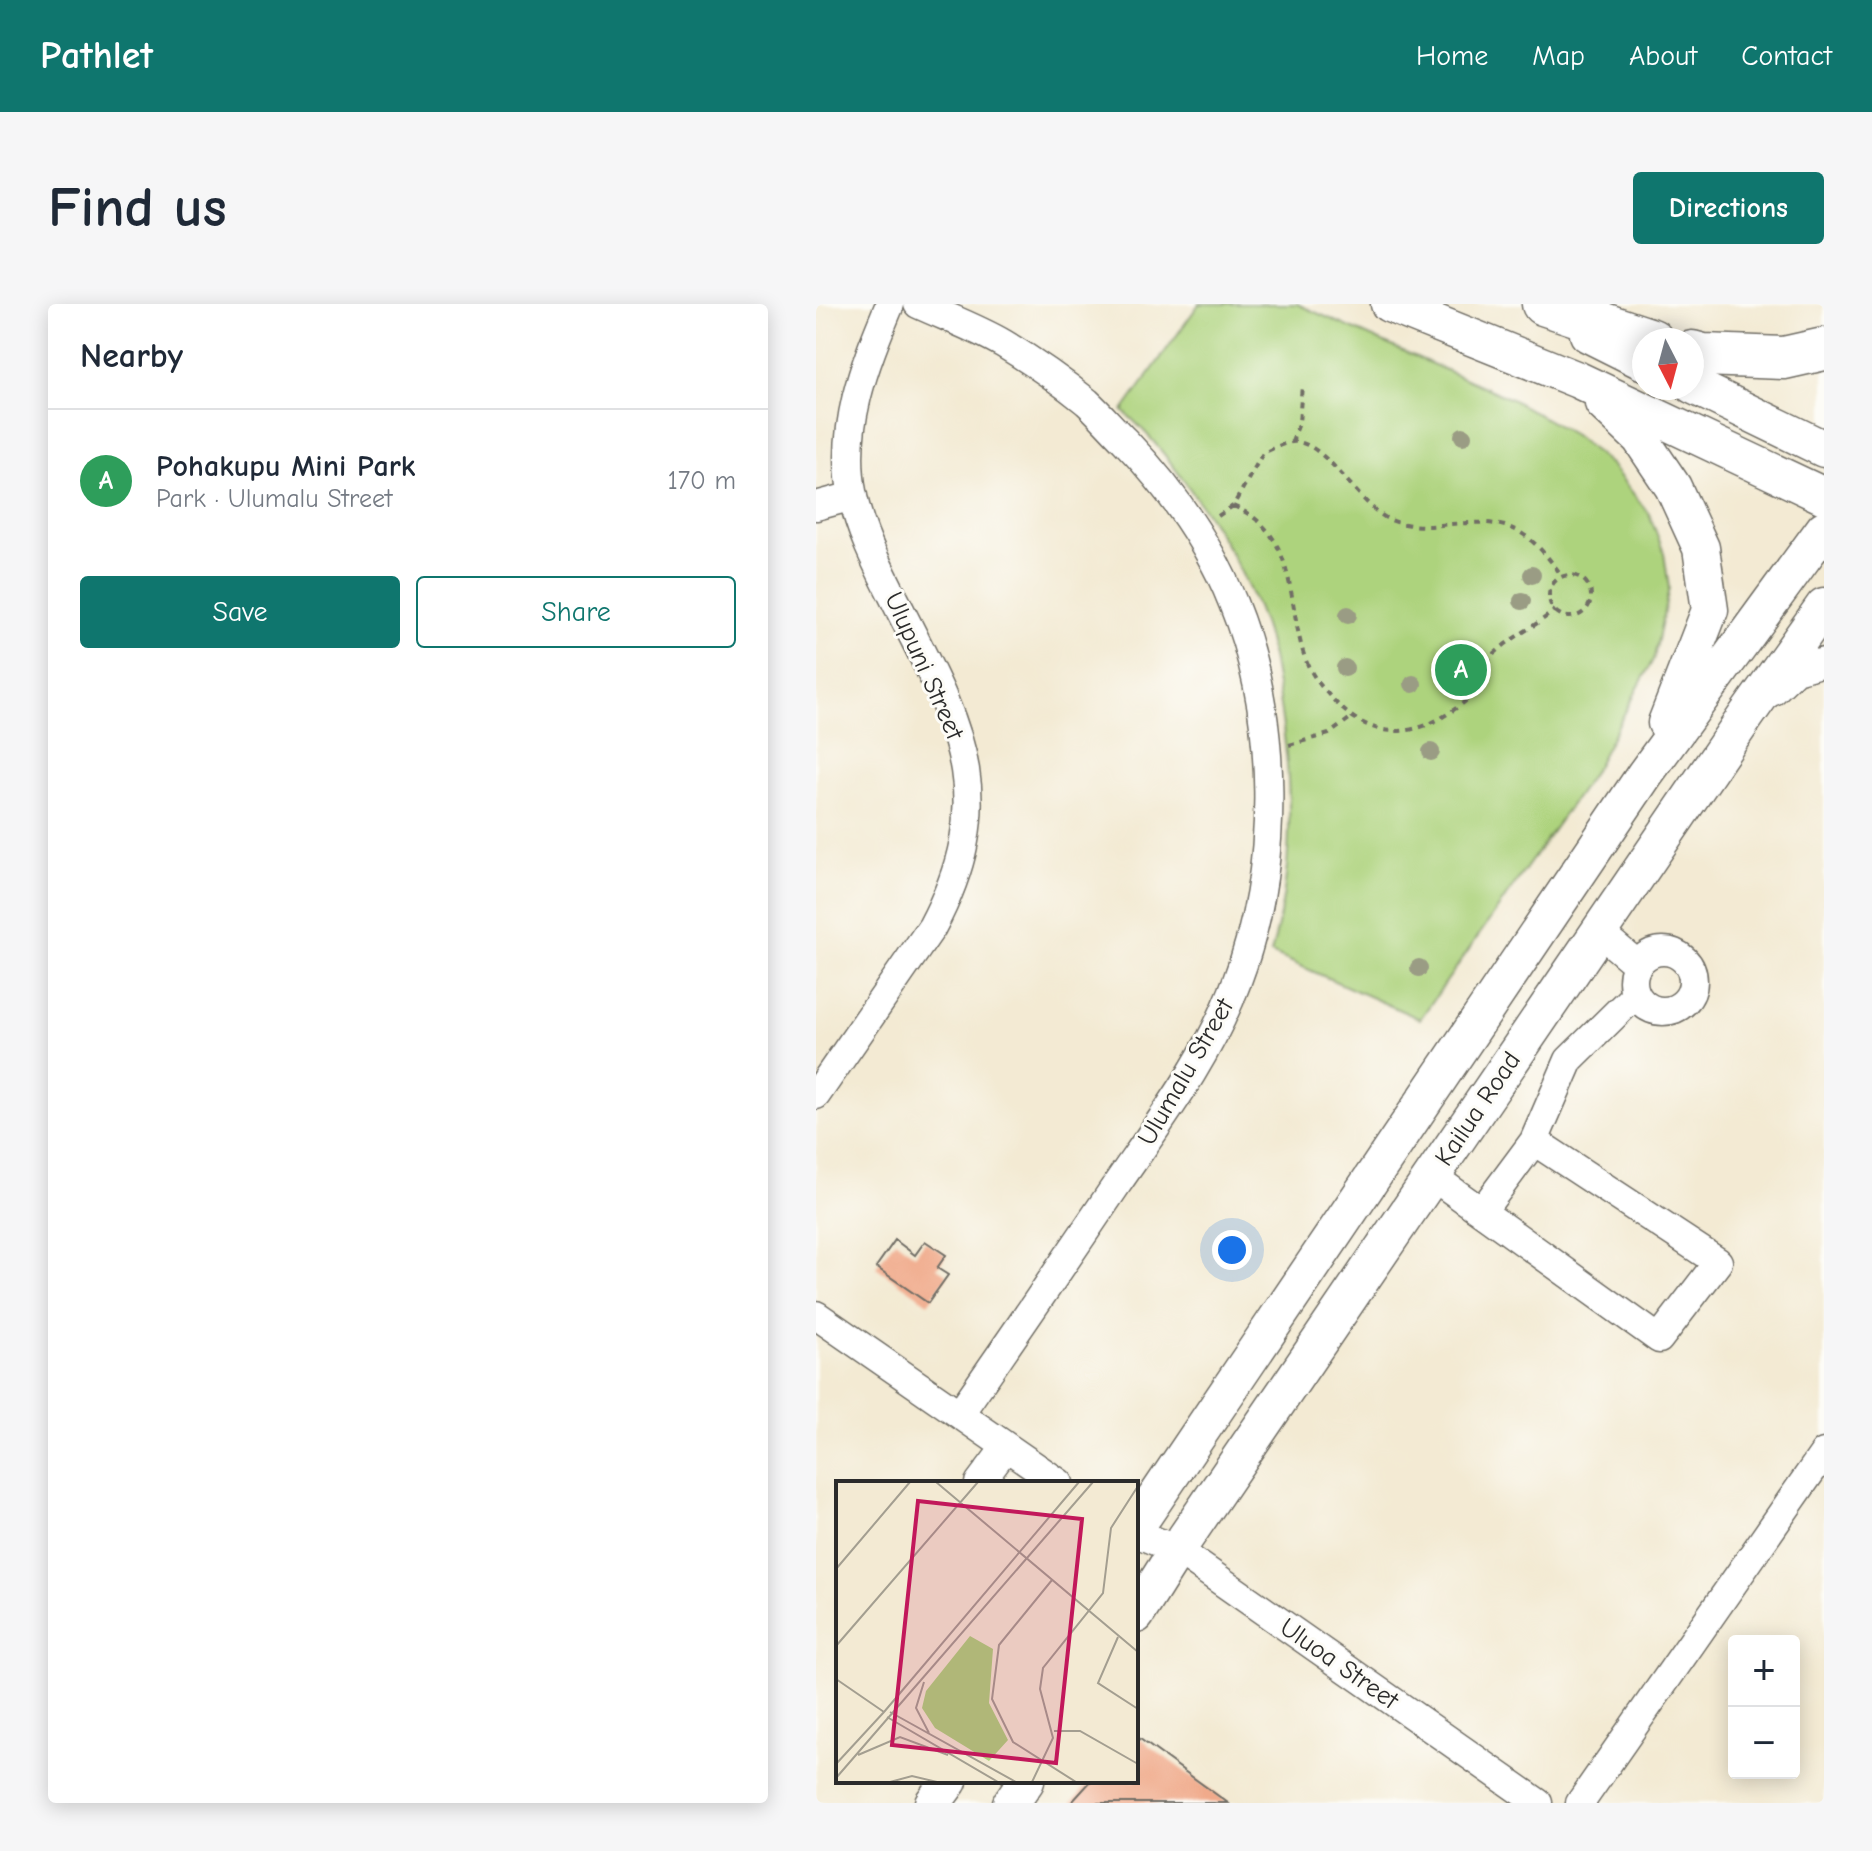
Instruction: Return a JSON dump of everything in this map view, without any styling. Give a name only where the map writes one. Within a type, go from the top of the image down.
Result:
[{"type":"highway","points":[[1543,304],[1632,333]]},
{"type":"highway","points":[[1704,355],[1784,358],[1824,349]]},
{"type":"main road","points":[[1389,304],[1578,380],[1824,496]]},
{"type":"main road","points":[[1525,304],[1632,356]]},
{"type":"main road","points":[[1578,380],[1640,438],[1673,487],[1701,548],[1710,610],[1645,774]]},
{"type":"main road","points":[[1704,391],[1824,449]]},
{"type":"main road","name":"Kailua Road","points":[[1138,1527],[1645,774],[1824,529]]},
{"type":"main road","name":"Kailua Road","points":[[1138,1612],[1432,1176],[1824,606]]},
{"type":"main road","points":[[1489,1006],[1528,1036]]},
{"type":"main road","points":[[933,1803],[948,1783]]},
{"type":"main road","points":[[1011,1803],[1025,1783]]},
{"type":"street","name":"Ulupuni Street","points":[[816,1095],[932,927],[958,868],[966,837],[968,805],[964,762],[950,710],[872,552],[853,496],[849,452],[851,417],[859,383],[890,304]]},
{"type":"street","name":"Ulumalu Street","points":[[918,304],[1002,343],[1090,405],[1147,464],[1183,509],[1233,602],[1249,651],[1262,712],[1268,766],[1267,829],[1252,936],[1237,983],[1208,1044],[1169,1109],[960,1413]]},
{"type":"street","points":[[816,506],[853,496]]},
{"type":"street","points":[[1746,716],[1795,670],[1824,662]]},
{"type":"street","points":[[1599,932],[1638,965]]},
{"type":"street","points":[[1653,953],[1672,953],[1687,964],[1693,982],[1686,999],[1670,1010],[1650,1008],[1636,994],[1634,974],[1638,965],[1653,953]]},
{"type":"street","points":[[1482,1211],[1534,1141],[1569,1060],[1636,994]]},
{"type":"street","points":[[1432,1176],[1659,1339],[1718,1262],[1534,1141]]},
{"type":"street","points":[[816,1315],[960,1413],[1019,1463],[1055,1481]]},
{"type":"street","points":[[1580,1803],[1824,1453]]},
{"type":"street","points":[[983,1481],[1019,1463]]},
{"type":"street","name":"Uluoa Street","points":[[1138,1531],[1177,1550],[1538,1803]]},
{"type":"path","points":[[1292,442],[1299,423],[1302,385]]},
{"type":"path","points":[[1212,520],[1233,506],[1263,453],[1292,442],[1308,444],[1355,492],[1387,518],[1424,527],[1491,521],[1524,533],[1543,550],[1562,576]]},
{"type":"path","points":[[1233,506],[1251,513],[1273,537],[1291,582],[1305,659],[1315,679],[1337,705],[1360,724],[1387,732],[1426,724],[1450,712],[1470,696],[1482,669],[1497,652],[1555,610]]},
{"type":"path","points":[[1562,576],[1580,577],[1589,589],[1589,606],[1577,617],[1560,615],[1549,603],[1549,588],[1562,576]]},
{"type":"path","points":[[1286,746],[1329,734],[1352,717]]},
{"type":"green space","points":[[1199,304],[1297,304],[1511,399],[1574,435],[1611,465],[1649,514],[1664,553],[1669,588],[1654,658],[1591,776],[1420,1019],[1271,953],[1284,892],[1289,800],[1280,706],[1266,633],[1240,570],[1211,520],[1159,448],[1123,411]]},
{"type":"building","points":[[895,1240],[915,1255],[925,1241],[946,1255],[937,1268],[948,1275],[928,1303],[876,1267]]},
{"type":"building","points":[[1138,1737],[1228,1803],[1071,1803],[1089,1783],[1138,1783]]},
{"type":"place","name":"Pohakupu Mini Park","points":[[1461,670]]}]
